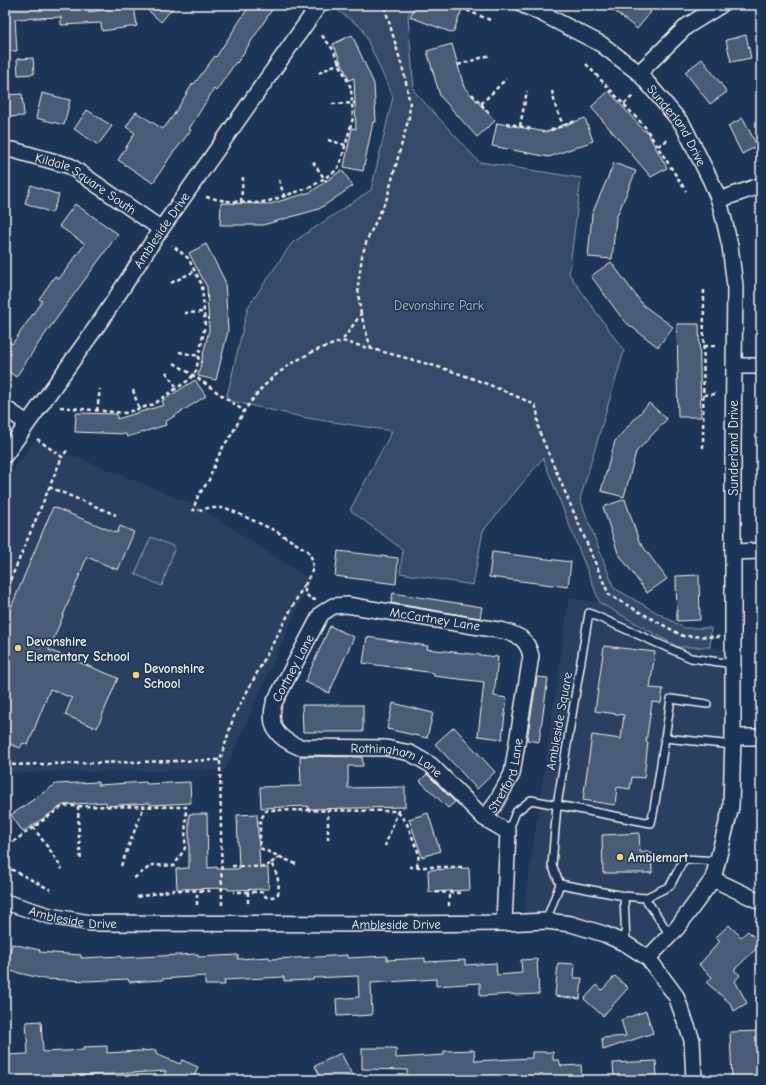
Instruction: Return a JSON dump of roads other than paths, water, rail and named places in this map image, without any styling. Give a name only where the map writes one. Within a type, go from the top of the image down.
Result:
[{"type":"street","name":"Ambleside Drive","points":[[5,455],[102,319],[161,229],[319,5]]},
{"type":"street","name":"Sunderland Drive","points":[[523,5],[601,44],[639,74],[683,125],[719,200],[730,246],[735,286],[733,741],[731,807],[714,878],[677,928],[648,958]]},
{"type":"street","points":[[639,74],[687,26],[721,5]]},
{"type":"street","name":"Kildale Square South","points":[[5,150],[13,150],[70,166],[161,229]]},
{"type":"street","points":[[719,200],[761,187]]},
{"type":"street","points":[[734,366],[761,366]]},
{"type":"street","points":[[5,408],[27,423]]},
{"type":"street","points":[[733,552],[761,551]]},
{"type":"street","name":"McCartney Lane","points":[[347,605],[504,631],[522,638]]},
{"type":"street","name":"Cortney Lane","points":[[290,744],[276,731],[272,723],[271,713],[274,703],[321,614],[333,606],[347,605]]},
{"type":"street","name":"Stretford Lane","points":[[508,832],[484,818],[494,806],[512,774],[531,656],[527,643],[522,638]]},
{"type":"street","points":[[733,741],[761,737]]},
{"type":"street","name":"Rothingham Lane","points":[[290,744],[299,747],[386,748],[410,753],[431,766],[484,818]]},
{"type":"street","points":[[504,923],[508,832]]},
{"type":"street","points":[[714,878],[761,902]]},
{"type":"street","name":"Ambleside Drive","points":[[5,902],[50,916],[90,923],[390,924],[546,921],[571,924],[604,934],[626,944],[648,958],[676,996],[692,1040],[694,1080]]},
{"type":"lane","name":"Ambleside Square","points":[[557,805],[589,613],[691,658],[733,664]]},
{"type":"lane","points":[[508,832],[516,812],[531,800],[651,823],[671,699],[707,704]]},
{"type":"lane","points":[[665,738],[733,741]]},
{"type":"lane","points":[[546,921],[560,884],[552,865],[557,805]]},
{"type":"lane","points":[[560,884],[624,896],[645,898],[670,886],[684,859],[718,860]]},
{"type":"lane","points":[[624,896],[626,944]]},
{"type":"lane","points":[[645,898],[670,935]]},
{"type":"place","name":"Devonshire Elementary School","points":[[18,648]]},
{"type":"place","name":"Devonshire School","points":[[136,675]]},
{"type":"place","name":"Amblemart","points":[[620,857]]},
{"type":"park label","name":"Devonshire Park","points":[[439,305]]}]
